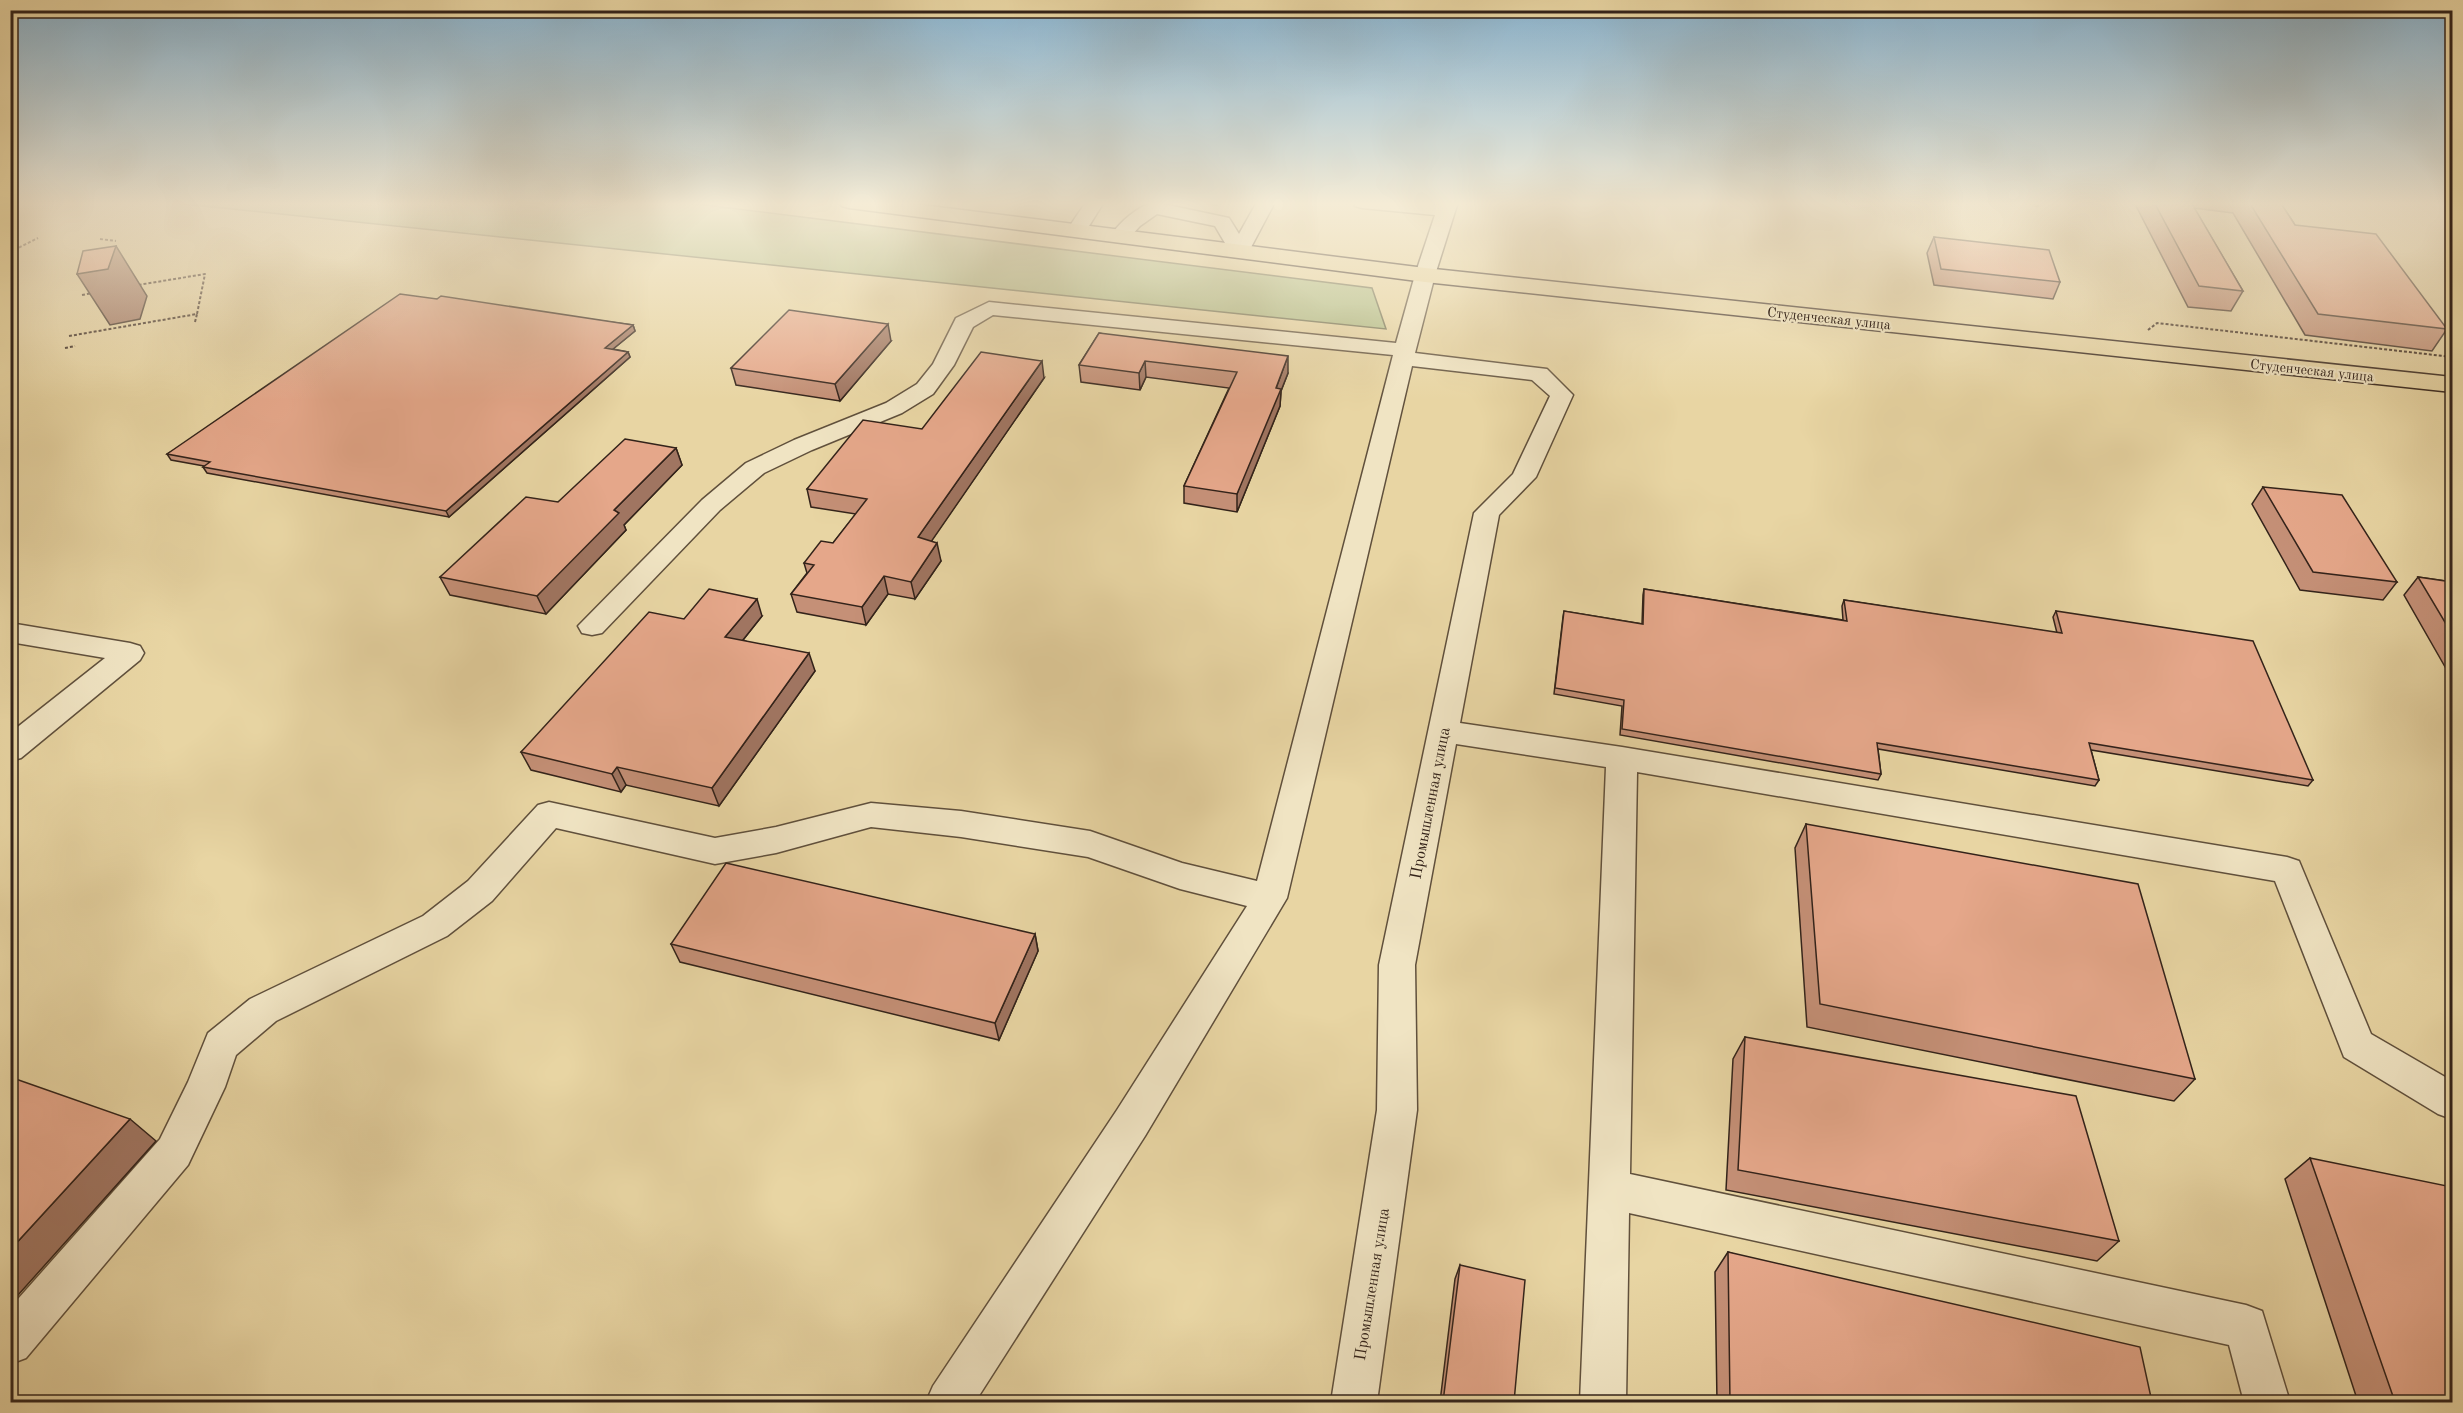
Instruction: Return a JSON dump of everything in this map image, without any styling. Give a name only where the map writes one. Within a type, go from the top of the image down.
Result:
[{"type":"main road","name":"Студенческая улица","points":[[1370,268],[2452,385]]},
{"type":"street","points":[[949,1402],[1131,1123],[1270,898],[1427,268]]},
{"type":"street","points":[[591,626],[711,505],[755,468],[803,445],[894,408],[925,389],[943,364],[964,323],[989,308],[1405,354]]},
{"type":"street","name":"Промышленная улица","points":[[1354,1402],[1397,1110],[1397,965],[1487,513],[1524,477],[1562,395],[1539,374],[1405,354]]},
{"type":"street","points":[[10,632],[130,653],[10,750]]},
{"type":"street","points":[[1443,731],[1622,758],[2287,870],[2357,1045],[2452,1101]]},
{"type":"street","points":[[1603,1402],[1622,758]]},
{"type":"street","points":[[10,1342],[174,1152],[206,1087],[221,1045],[263,1010],[435,926],[480,891],[549,814],[715,851],[777,840],[871,815],[961,824],[1090,844],[1180,876],[1270,898]]},
{"type":"street","points":[[1609,1189],[2246,1327],[2267,1402]]},
{"type":"path","points":[[138,285],[205,273],[195,322]]},
{"type":"path","points":[[82,295],[93,293]]},
{"type":"path","points":[[69,336],[197,314]]},
{"type":"path","points":[[65,348],[75,346]]},
{"type":"green space","points":[[799,268],[1211,268],[1372,288],[1386,329]]},
{"type":"building","points":[[79,268],[108,268],[108,269],[77,274]]},
{"type":"building","points":[[2055,268],[2060,282],[1941,269]]},
{"type":"building","points":[[2189,268],[2230,268],[2243,291],[2199,286]]},
{"type":"building","points":[[2290,268],[2401,268],[2447,329],[2318,314]]},
{"type":"building","points":[[400,294],[437,299],[441,296],[633,325],[605,348],[628,352],[446,511],[203,467],[210,462],[167,454]]},
{"type":"building","points":[[789,310],[888,324],[835,384],[731,368]]},
{"type":"building","points":[[1099,333],[1288,356],[1276,388],[1281,389],[1237,494],[1184,486],[1237,372],[1145,361],[1139,373],[1079,365]]},
{"type":"building","points":[[981,352],[1042,361],[918,537],[937,543],[911,582],[884,576],[862,607],[791,594],[814,565],[804,563],[821,541],[833,543],[867,499],[807,489],[863,420],[922,429]]},
{"type":"building","points":[[625,439],[676,448],[614,510],[619,513],[537,596],[440,577],[526,497],[558,502]]},
{"type":"building","points":[[2263,487],[2342,495],[2397,582],[2313,572]]},
{"type":"building","points":[[2418,577],[2452,582],[2452,634]]},
{"type":"building","points":[[709,589],[757,599],[725,637],[809,653],[712,788],[617,767],[612,774],[521,752],[649,612],[684,619]]},
{"type":"building","points":[[1644,589],[1847,621],[1844,600],[2062,633],[2056,611],[2253,641],[2313,780],[2089,743],[2099,780],[1877,743],[1881,774],[1622,729],[1624,700],[1555,688],[1564,611],[1643,624]]},
{"type":"building","points":[[1806,824],[2138,884],[2195,1079],[1820,1004]]},
{"type":"building","points":[[726,863],[1035,934],[995,1023],[671,944]]},
{"type":"building","points":[[1745,1037],[2076,1096],[2119,1241],[1738,1170]]},
{"type":"building","points":[[10,1077],[130,1119],[10,1250]]},
{"type":"building","points":[[2310,1158],[2452,1187],[2452,1402],[2395,1402]]},
{"type":"building","points":[[1728,1252],[2140,1347],[2152,1402],[1730,1402]]},
{"type":"building","points":[[1460,1265],[1525,1280],[1514,1402],[1443,1402]]}]
